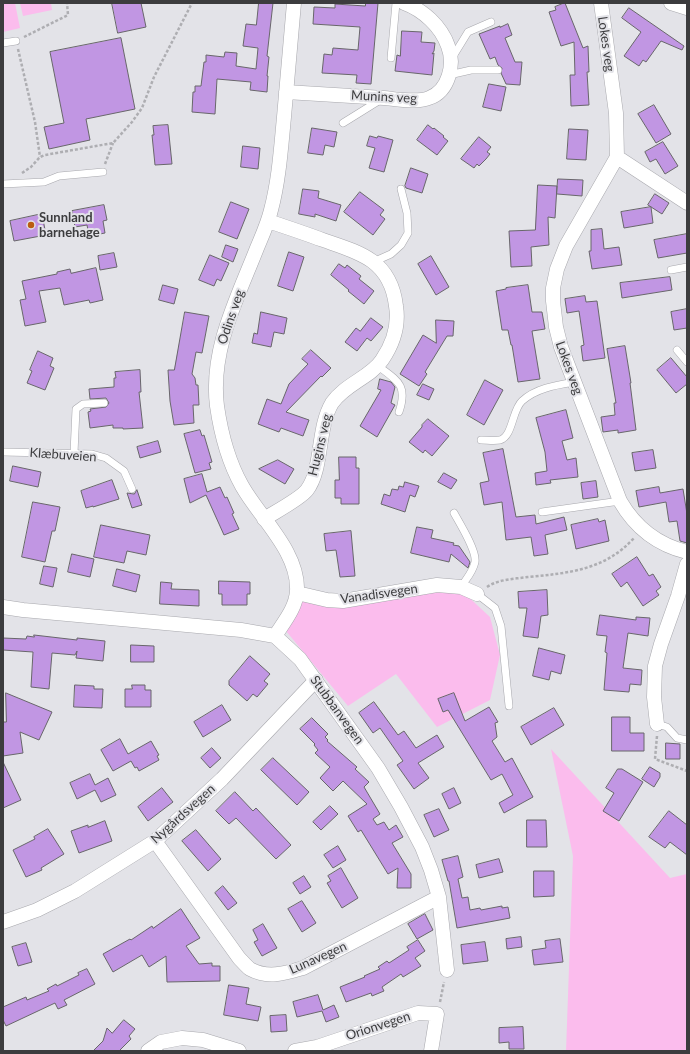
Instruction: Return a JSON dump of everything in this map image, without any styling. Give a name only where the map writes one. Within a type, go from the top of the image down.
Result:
[{"type":"street","name":"Odins veg","points":[[276,636],[292,610],[297,593],[295,569],[290,556],[243,487],[230,462],[220,426],[216,384],[219,352],[225,329],[268,221],[274,198],[280,167],[294,3]]},
{"type":"street","name":"Munins veg","points":[[286,92],[407,100],[429,98],[439,92],[444,87],[449,75],[450,60],[449,49],[446,41],[437,27],[424,14],[416,8],[404,3]]},
{"type":"street","name":"Lokes veg","points":[[600,3],[616,113],[617,157],[566,246],[555,278],[553,301],[556,327],[561,347],[620,501],[632,519],[642,529],[668,545],[687,552]]},
{"type":"street","points":[[672,3],[687,8]]},
{"type":"street","points":[[617,157],[687,203]]},
{"type":"street","name":"Hugins veg","points":[[264,519],[306,491],[313,478],[324,425],[333,403],[350,386],[378,366],[384,359],[391,345],[396,326],[397,313],[391,284],[373,262],[346,248],[268,221]]},
{"type":"street","points":[[658,724],[654,697],[655,666],[687,564]]},
{"type":"street","name":"Vanadisvegen","points":[[297,593],[327,600],[343,601],[437,585],[461,587],[477,594]]},
{"type":"street","points":[[3,607],[241,630],[276,636]]},
{"type":"street","name":"Stubbanvegen","points":[[276,636],[300,659],[378,768],[401,806],[422,847],[439,897],[447,970]]},
{"type":"street","name":"Nygårdsvegen","points":[[3,922],[37,910],[75,891],[155,841],[222,779],[316,680]]},
{"type":"street","name":"Lunavegen","points":[[155,841],[239,958],[250,969],[268,975],[283,974],[303,968],[439,897]]},
{"type":"street","name":"Orionvegen","points":[[296,1051],[317,1046],[418,1013],[437,1014]]},
{"type":"street","points":[[431,1051],[437,1014]]},
{"type":"street","points":[[148,1051],[162,1042],[182,1038],[203,1040],[239,1051]]},
{"type":"lane","points":[[391,58],[396,3]]},
{"type":"lane","points":[[450,60],[468,32],[491,22]]},
{"type":"lane","points":[[3,44],[16,41]]},
{"type":"lane","points":[[449,75],[470,70],[498,70]]},
{"type":"lane","points":[[343,123],[384,98]]},
{"type":"lane","points":[[3,184],[44,182],[59,176],[103,172]]},
{"type":"lane","points":[[373,262],[391,254],[401,245],[408,233],[407,213],[401,189]]},
{"type":"lane","points":[[671,270],[687,267]]},
{"type":"lane","points":[[678,350],[687,362]]},
{"type":"lane","points":[[378,366],[394,378],[400,387],[403,400],[398,412]]},
{"type":"lane","points":[[481,440],[501,440],[507,435],[518,405],[528,397],[552,386],[574,382]]},
{"type":"lane","points":[[74,453],[76,409],[83,404],[104,403]]},
{"type":"lane","name":"Klæbuveien","points":[[3,452],[92,454],[106,458],[124,472],[132,489]]},
{"type":"lane","points":[[542,512],[620,501]]},
{"type":"lane","points":[[454,513],[474,552],[475,561],[471,573],[461,587]]},
{"type":"lane","name":"Vanadisvegen","points":[[477,594],[495,608],[501,626],[509,706]]},
{"type":"lane","points":[[658,724],[666,728],[677,738],[687,740]]},
{"type":"path","points":[[40,157],[35,122],[16,41],[68,15],[66,3]]},
{"type":"path","points":[[103,172],[113,143],[132,122],[142,108],[154,77],[192,3]]},
{"type":"path","points":[[13,184],[18,176],[31,167],[40,157],[113,143]]},
{"type":"path","points":[[477,594],[490,585],[503,581],[562,573],[588,567],[606,560],[619,552],[642,529]]},
{"type":"path","points":[[658,724],[655,759],[687,772]]},
{"type":"path","points":[[437,1014],[447,970]]},
{"type":"shaded area","points":[[3,3],[15,3],[20,28],[3,32]]},
{"type":"shaded area","points":[[20,3],[51,3],[52,10],[23,16]]},
{"type":"shaded area","points":[[430,587],[462,591],[490,617],[500,655],[490,700],[437,727],[396,674],[348,706],[286,631],[304,596],[347,602]]},
{"type":"shaded area","points":[[551,749],[670,878],[687,874],[687,1051],[566,1051],[573,856]]},
{"type":"building","points":[[112,3],[141,3],[146,27],[118,33]]},
{"type":"building","points":[[259,3],[273,3],[267,56],[269,57],[267,92],[250,90],[251,82],[217,79],[215,114],[192,112],[193,92],[195,92],[195,86],[201,86],[206,55],[224,57],[225,52],[237,53],[236,66],[256,69],[258,48],[243,46],[246,24],[256,25]]},
{"type":"building","points":[[366,3],[378,3],[371,84],[356,83],[357,75],[322,73],[324,54],[332,55],[333,48],[358,50],[360,27],[313,24],[314,7],[335,8],[335,4],[365,6]]},
{"type":"building","points":[[565,3],[583,48],[588,46],[589,72],[587,72],[589,105],[571,106],[570,75],[575,75],[574,42],[561,46],[549,12],[556,10],[555,7]]},
{"type":"building","points":[[629,8],[684,46],[682,50],[661,41],[646,62],[643,60],[639,66],[624,56],[641,32],[622,18]]},
{"type":"building","points":[[508,24],[512,35],[505,38],[515,62],[522,62],[520,85],[506,84],[501,73],[502,68],[498,65],[495,57],[490,59],[479,34]]},
{"type":"building","points":[[402,31],[422,32],[421,42],[435,43],[432,54],[434,53],[432,75],[395,71],[397,55],[400,56]]},
{"type":"building","points":[[121,38],[135,109],[86,119],[90,140],[49,149],[44,127],[64,123],[50,52]]},
{"type":"building","points":[[489,84],[506,87],[501,111],[483,107]]},
{"type":"building","points":[[654,105],[671,134],[656,143],[638,114]]},
{"type":"building","points":[[168,125],[172,164],[155,165],[152,135],[154,135],[153,126]]},
{"type":"building","points":[[428,125],[444,136],[443,137],[448,141],[437,155],[417,140]]},
{"type":"building","points":[[312,128],[337,132],[334,147],[325,145],[323,155],[308,153]]},
{"type":"building","points":[[569,129],[588,130],[586,160],[567,159]]},
{"type":"building","points":[[370,136],[377,138],[378,136],[393,140],[384,172],[369,168],[375,148],[367,146]]},
{"type":"building","points":[[479,137],[491,147],[487,152],[490,154],[479,166],[477,164],[474,168],[461,159]]},
{"type":"building","points":[[663,142],[678,166],[665,174],[656,159],[650,162],[645,152]]},
{"type":"building","points":[[243,146],[260,148],[258,169],[241,167]]},
{"type":"building","points":[[411,168],[428,174],[422,193],[406,188],[405,186]]},
{"type":"building","points":[[558,179],[583,180],[582,196],[557,194]]},
{"type":"building","points":[[538,185],[557,186],[555,218],[548,217],[549,245],[531,247],[532,266],[511,267],[509,231],[535,230]]},
{"type":"building","points":[[303,189],[319,191],[318,198],[341,205],[336,221],[315,214],[315,217],[299,214]]},
{"type":"building","points":[[360,192],[384,210],[380,215],[385,219],[373,235],[344,212]]},
{"type":"building","points":[[655,194],[669,203],[662,214],[648,205]]},
{"type":"building","points":[[231,202],[249,209],[237,239],[219,232]]},
{"type":"building","points":[[104,205],[107,220],[103,221],[105,233],[89,236],[87,225],[75,227],[72,211]]},
{"type":"building","points":[[651,207],[653,223],[624,228],[621,212]]},
{"type":"building","points":[[42,214],[46,235],[14,241],[10,221]]},
{"type":"building","points":[[602,229],[604,249],[619,247],[622,265],[592,269],[589,251],[591,251],[591,230]]},
{"type":"building","points":[[687,234],[687,253],[658,258],[654,240]]},
{"type":"building","points":[[226,245],[238,249],[233,262],[222,257]]},
{"type":"building","points":[[289,252],[304,257],[293,291],[278,286]]},
{"type":"building","points":[[114,253],[117,267],[100,270],[98,256]]},
{"type":"building","points":[[210,255],[229,263],[221,281],[217,279],[214,286],[199,280]]},
{"type":"building","points":[[431,256],[449,287],[436,295],[418,264]]},
{"type":"building","points":[[339,264],[345,268],[347,265],[361,276],[359,279],[374,291],[364,304],[331,275]]},
{"type":"building","points":[[96,268],[103,300],[90,303],[89,300],[64,305],[60,288],[39,291],[46,322],[25,326],[20,300],[26,299],[22,281],[57,274],[57,272],[70,269],[71,273]]},
{"type":"building","points":[[670,277],[672,290],[622,298],[620,283]]},
{"type":"building","points":[[163,285],[178,289],[174,304],[159,300]]},
{"type":"building","points":[[528,285],[532,312],[542,312],[545,329],[532,331],[540,379],[518,382],[508,330],[502,330],[496,291]]},
{"type":"building","points":[[585,296],[586,302],[597,301],[605,358],[583,361],[581,346],[584,345],[579,311],[567,313],[565,299]]},
{"type":"building","points":[[687,309],[687,328],[674,330],[671,312]]},
{"type":"building","points":[[185,312],[209,316],[202,353],[196,352],[192,374],[195,378],[196,385],[198,385],[199,405],[193,405],[194,423],[174,425],[170,401],[168,370],[174,370]]},
{"type":"building","points":[[261,312],[287,318],[284,334],[274,332],[271,347],[252,343],[254,333],[257,334]]},
{"type":"building","points":[[371,318],[383,327],[371,341],[367,338],[357,351],[345,342],[356,328],[360,331]]},
{"type":"building","points":[[436,320],[454,321],[453,336],[447,336],[425,372],[427,374],[419,386],[400,374],[423,335],[436,343]]},
{"type":"building","points":[[625,346],[636,430],[618,433],[618,430],[603,432],[601,417],[615,415],[614,403],[616,403],[607,349]]},
{"type":"building","points":[[311,350],[331,368],[322,377],[321,376],[286,412],[309,420],[303,436],[281,428],[279,432],[258,424],[267,399],[281,404],[289,384],[308,364],[302,359]]},
{"type":"building","points":[[38,351],[53,358],[50,366],[54,368],[45,390],[27,383],[32,371],[30,370]]},
{"type":"building","points":[[671,358],[687,377],[687,384],[676,393],[657,370]]},
{"type":"building","points":[[140,370],[141,392],[139,392],[143,428],[113,428],[113,425],[90,428],[88,412],[91,411],[90,409],[106,407],[109,403],[106,398],[90,399],[89,389],[114,387],[114,378],[116,378],[115,372]]},
{"type":"building","points":[[380,379],[391,382],[395,387],[391,403],[395,405],[377,437],[360,426],[381,390],[378,389]]},
{"type":"building","points":[[485,380],[503,390],[484,425],[467,415]]},
{"type":"building","points":[[423,384],[434,389],[429,400],[417,395]]},
{"type":"building","points":[[566,410],[573,438],[562,441],[567,460],[576,458],[578,477],[550,480],[551,483],[536,485],[535,473],[547,471],[545,452],[536,418]]},
{"type":"building","points":[[428,419],[449,436],[432,456],[425,450],[423,453],[409,442]]},
{"type":"building","points":[[200,430],[202,436],[204,435],[212,462],[209,463],[211,469],[195,473],[184,434]]},
{"type":"building","points":[[158,441],[161,452],[140,458],[137,447]]},
{"type":"building","points":[[503,449],[516,517],[535,515],[536,524],[564,517],[567,530],[545,535],[548,554],[534,556],[531,537],[506,540],[502,502],[484,505],[480,483],[489,481],[483,453]]},
{"type":"building","points":[[653,450],[656,468],[635,471],[632,453]]},
{"type":"building","points":[[339,457],[356,457],[356,468],[359,468],[359,504],[341,504],[341,498],[335,498],[335,480],[339,480]]},
{"type":"building","points":[[278,460],[294,469],[285,484],[259,469]]},
{"type":"building","points":[[13,466],[41,472],[38,487],[10,481]]},
{"type":"building","points":[[444,473],[457,480],[451,489],[438,482]]},
{"type":"building","points":[[202,474],[207,492],[220,487],[225,498],[227,497],[234,513],[232,514],[239,529],[224,535],[206,495],[190,503],[184,479]]},
{"type":"building","points":[[112,480],[119,499],[86,508],[81,491]]},
{"type":"building","points":[[596,481],[598,497],[583,499],[581,483]]},
{"type":"building","points":[[405,482],[419,486],[415,497],[410,495],[405,512],[381,504],[384,494],[390,496],[392,489],[398,490],[399,486],[403,487]]},
{"type":"building","points":[[659,487],[660,493],[683,489],[687,514],[687,543],[680,541],[677,521],[669,522],[666,502],[639,507],[636,491]]},
{"type":"building","points":[[137,490],[142,505],[132,508],[127,493],[134,494]]},
{"type":"building","points":[[33,502],[60,507],[55,531],[52,531],[45,562],[22,557]]},
{"type":"building","points":[[598,519],[599,522],[605,520],[609,541],[576,549],[571,525]]},
{"type":"building","points":[[101,525],[150,535],[146,555],[127,551],[124,563],[94,557]]},
{"type":"building","points":[[417,527],[433,530],[431,538],[454,543],[453,545],[459,546],[470,562],[468,568],[451,554],[449,562],[411,553]]},
{"type":"building","points":[[351,531],[355,576],[340,577],[336,550],[326,551],[324,534]]},
{"type":"building","points":[[72,554],[94,559],[90,577],[68,572]]},
{"type":"building","points":[[637,557],[649,576],[653,574],[661,587],[656,591],[659,595],[643,606],[627,582],[621,587],[612,574]]},
{"type":"building","points":[[44,566],[57,568],[53,587],[40,584]]},
{"type":"building","points":[[117,569],[140,575],[136,592],[113,586]]},
{"type":"building","points":[[219,581],[250,582],[250,594],[247,594],[247,605],[222,605],[222,594],[219,594]]},
{"type":"building","points":[[161,582],[172,583],[171,589],[199,590],[199,606],[160,604]]},
{"type":"building","points":[[547,590],[548,615],[541,616],[538,638],[523,636],[527,608],[519,608],[518,592]]},
{"type":"building","points":[[600,615],[636,620],[636,617],[650,618],[648,636],[628,633],[623,668],[642,670],[641,685],[630,684],[629,692],[604,690],[607,636],[597,635]]},
{"type":"building","points":[[34,635],[77,640],[77,638],[105,641],[103,661],[76,658],[77,651],[75,655],[52,653],[49,689],[31,687],[33,652],[3,650],[3,638],[26,639],[27,636],[34,637]]},
{"type":"building","points":[[131,645],[154,646],[154,662],[131,662]]},
{"type":"building","points":[[539,648],[565,655],[561,674],[551,671],[549,680],[533,676]]},
{"type":"building","points":[[250,656],[270,674],[264,681],[268,684],[257,697],[253,694],[247,701],[229,685],[229,681]]},
{"type":"building","points":[[75,685],[94,686],[94,689],[103,689],[102,708],[74,707]]},
{"type":"building","points":[[132,685],[145,685],[145,690],[151,690],[151,707],[125,707],[125,689],[132,689]]},
{"type":"building","points":[[6,693],[52,712],[39,740],[20,732],[23,753],[3,756],[3,722],[6,722]]},
{"type":"building","points":[[454,693],[465,721],[489,707],[498,722],[495,723],[497,737],[492,741],[505,762],[512,758],[533,797],[504,813],[499,803],[513,795],[502,774],[491,780],[448,710],[443,712],[438,699]]},
{"type":"building","points":[[374,702],[398,735],[404,731],[416,748],[437,735],[444,747],[418,763],[429,778],[414,789],[397,765],[403,761],[380,728],[373,733],[359,713]]},
{"type":"building","points":[[222,705],[231,720],[203,737],[194,722]]},
{"type":"building","points":[[554,708],[564,725],[531,745],[521,727]]},
{"type":"building","points":[[612,717],[630,717],[630,733],[644,733],[644,751],[612,751]]},
{"type":"building","points":[[312,718],[328,734],[325,737],[328,740],[327,741],[357,767],[355,769],[369,782],[364,787],[380,814],[373,819],[377,825],[384,822],[389,830],[396,825],[403,837],[392,843],[411,874],[411,888],[397,888],[398,868],[388,874],[361,830],[358,832],[348,816],[367,804],[343,781],[333,791],[320,778],[330,767],[315,753],[318,750],[314,745],[315,744],[300,729]]},
{"type":"building","points":[[120,739],[128,754],[151,741],[159,755],[157,756],[159,760],[139,771],[137,767],[135,768],[131,761],[113,771],[101,750]]},
{"type":"building","points":[[666,743],[680,744],[680,759],[666,759]]},
{"type":"building","points":[[212,748],[221,758],[210,768],[201,758]]},
{"type":"building","points":[[273,758],[309,792],[297,805],[261,770]]},
{"type":"building","points":[[3,762],[21,800],[3,808]]},
{"type":"building","points":[[650,767],[660,773],[660,777],[654,787],[642,779]]},
{"type":"building","points":[[618,769],[622,769],[643,782],[619,821],[603,811],[614,793],[606,788]]},
{"type":"building","points":[[90,774],[95,785],[108,778],[116,795],[101,802],[95,790],[77,799],[70,783]]},
{"type":"building","points":[[162,788],[173,802],[148,821],[138,807]]},
{"type":"building","points":[[454,788],[461,803],[449,809],[442,794]]},
{"type":"building","points":[[235,792],[253,811],[256,808],[291,845],[276,859],[236,818],[229,824],[216,811]]},
{"type":"building","points":[[330,806],[338,814],[321,830],[313,822]]},
{"type":"building","points":[[439,809],[449,830],[434,837],[424,815]]},
{"type":"building","points":[[669,811],[687,825],[687,855],[670,842],[665,848],[649,837]]},
{"type":"building","points":[[527,820],[546,820],[547,847],[527,847]]},
{"type":"building","points":[[105,821],[112,841],[79,853],[71,831]]},
{"type":"building","points":[[48,829],[64,854],[41,868],[42,870],[26,877],[13,850],[35,839],[34,837]]},
{"type":"building","points":[[196,830],[221,859],[208,871],[182,841]]},
{"type":"building","points":[[338,846],[346,860],[333,868],[324,855]]},
{"type":"building","points":[[458,856],[463,877],[458,879],[462,898],[468,897],[470,910],[480,908],[481,910],[502,906],[502,908],[508,907],[510,918],[457,928],[449,881],[442,860]]},
{"type":"building","points":[[499,859],[503,872],[479,878],[476,865]]},
{"type":"building","points":[[341,868],[358,898],[342,908],[327,883],[331,881],[328,876]]},
{"type":"building","points":[[534,871],[554,871],[554,896],[534,897]]},
{"type":"building","points":[[304,876],[311,887],[300,894],[293,883]]},
{"type":"building","points":[[223,886],[237,903],[228,910],[215,893]]},
{"type":"building","points":[[302,901],[316,923],[302,932],[288,909]]},
{"type":"building","points":[[181,909],[200,938],[186,946],[199,964],[212,963],[212,966],[220,966],[220,981],[167,982],[166,956],[149,967],[142,955],[113,972],[103,954],[130,939],[131,940],[152,926],[153,928]]},
{"type":"building","points":[[425,914],[433,930],[417,939],[408,924]]},
{"type":"building","points":[[263,924],[277,948],[262,956],[254,942],[258,940],[253,930]]},
{"type":"building","points":[[521,937],[522,947],[507,949],[506,939]]},
{"type":"building","points":[[560,939],[563,962],[534,965],[532,950],[546,948],[545,941]]},
{"type":"building","points":[[418,940],[425,951],[415,958],[421,966],[403,977],[401,974],[382,987],[384,991],[372,996],[371,993],[346,1002],[340,987],[380,969],[378,967],[387,961],[389,963],[409,950],[407,947]]},
{"type":"building","points":[[485,942],[488,961],[463,964],[461,945]]},
{"type":"building","points":[[26,943],[32,962],[18,966],[12,947]]},
{"type":"building","points":[[87,969],[95,984],[64,1000],[67,1005],[58,1009],[55,1003],[6,1026],[3,1020],[3,1007],[26,997],[27,1000],[49,991],[47,989],[56,984],[57,986],[79,975],[78,973]]},
{"type":"building","points":[[229,985],[249,988],[246,1004],[261,1007],[258,1021],[224,1015]]},
{"type":"building","points":[[318,995],[323,1010],[334,1005],[339,1017],[326,1022],[322,1011],[297,1017],[293,1002]]},
{"type":"building","points":[[286,1015],[287,1031],[271,1032],[270,1016]]},
{"type":"building","points":[[124,1020],[135,1029],[129,1036],[131,1039],[119,1051],[93,1051],[103,1041],[107,1028],[112,1033]]},
{"type":"building","points":[[523,1027],[524,1049],[509,1049],[509,1042],[499,1043],[499,1028]]},
{"type":"place","name":"Sunnland barnehage","points":[[31,225]]}]
